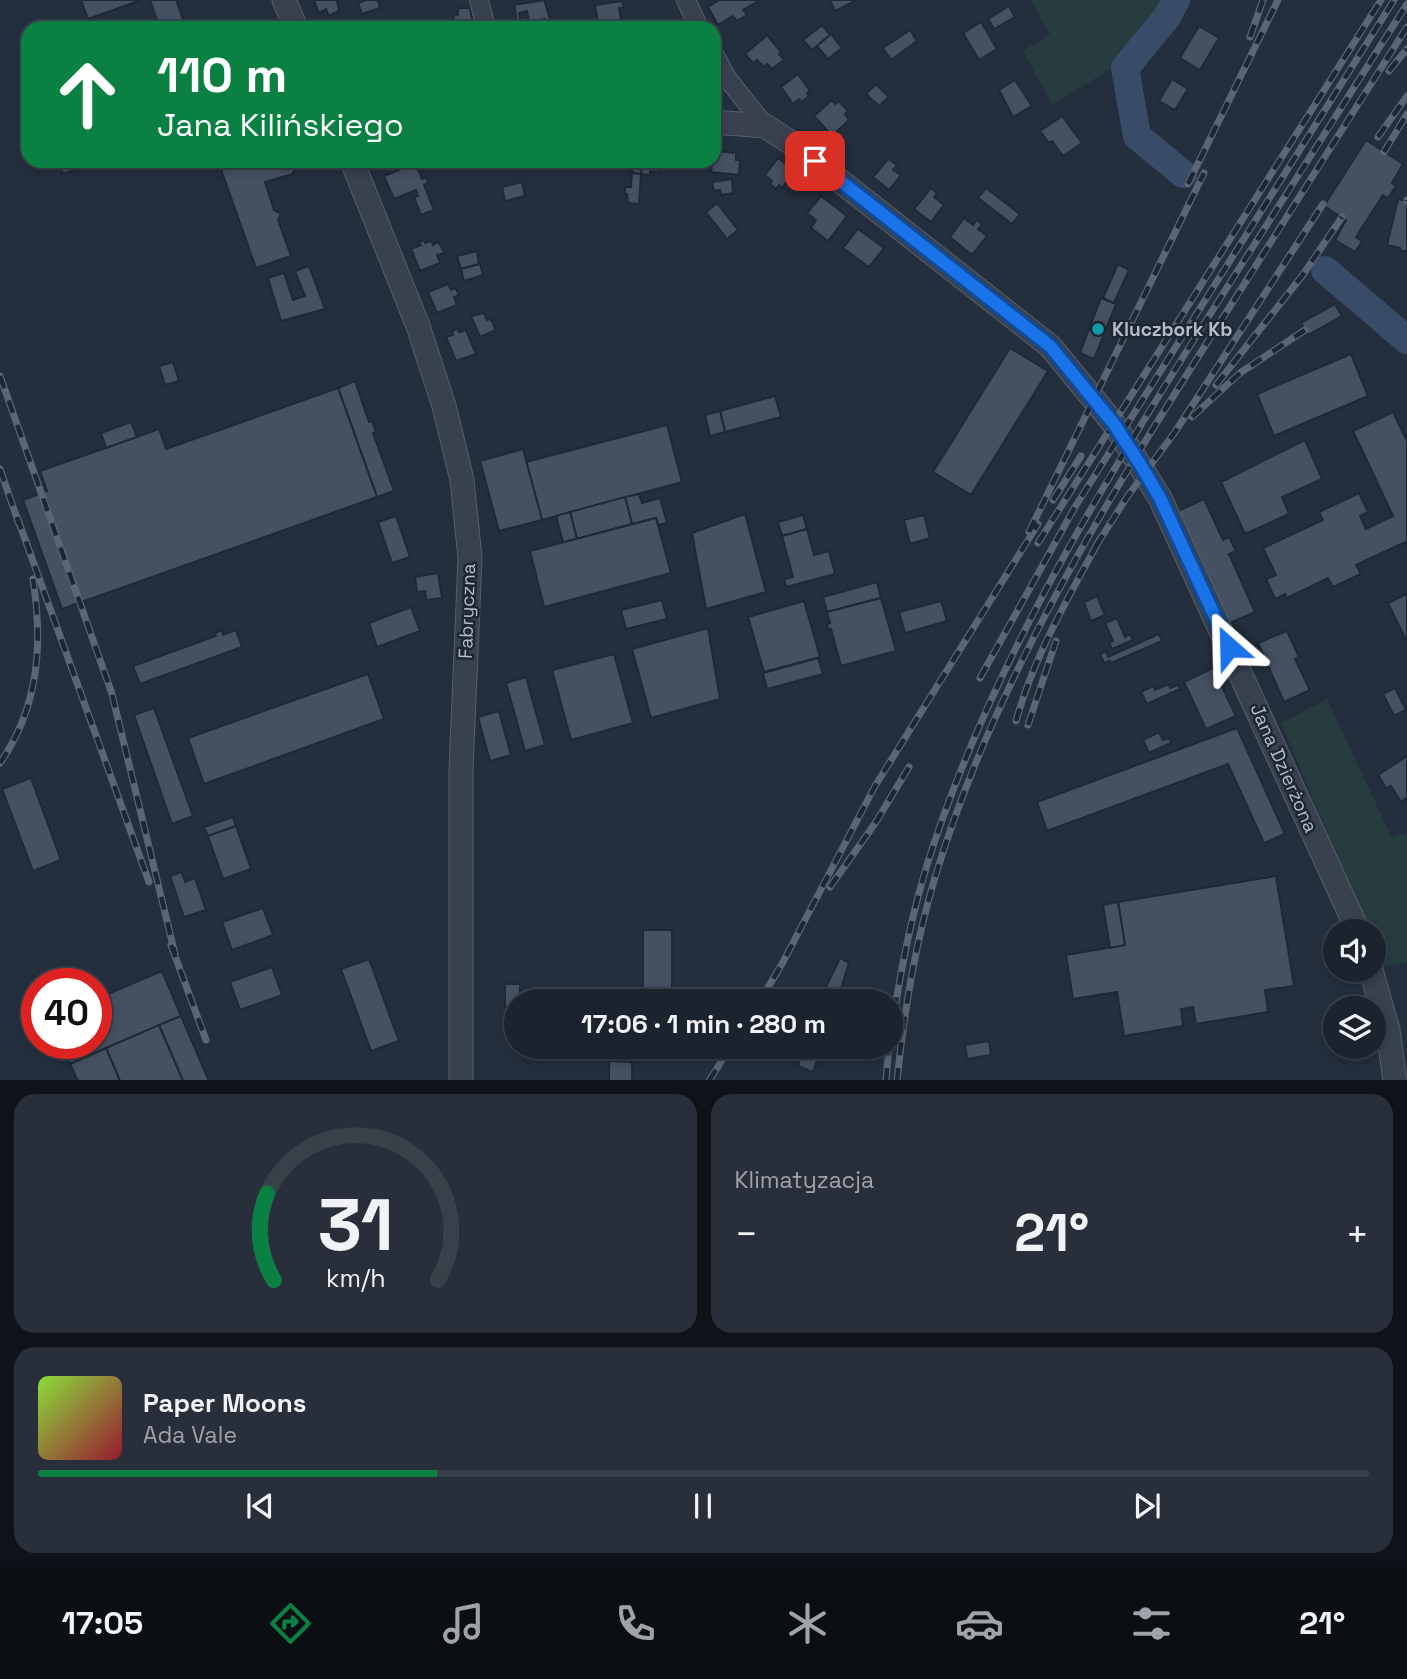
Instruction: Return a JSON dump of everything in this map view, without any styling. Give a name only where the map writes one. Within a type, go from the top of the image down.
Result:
[{"type":"street","points":[[284,0],[293,21]]},
{"type":"street","points":[[479,0],[484,21]]},
{"type":"street","points":[[686,0],[696,21]]},
{"type":"street","points":[[721,67],[765,126]]},
{"type":"street","points":[[721,123],[765,126]]},
{"type":"street","name":"Jana Dzierżona","points":[[765,126],[793,144],[1050,346],[1111,420],[1160,498],[1352,919]]},
{"type":"street","name":"Fabryczna","points":[[355,168],[418,326],[444,406],[462,480],[470,558],[461,768],[461,1080]]},
{"type":"street","points":[[1374,982],[1388,1030],[1395,1080]]},
{"type":"green space","points":[[1030,0],[1166,0],[1120,63],[1052,105],[1023,51],[1050,34]]},
{"type":"green space","points":[[1327,699],[1392,838],[1407,833],[1407,962],[1386,967],[1386,919],[1364,919],[1281,723]]},
{"type":"building","points":[[81,0],[141,0],[88,19]]},
{"type":"building","points":[[150,0],[176,0],[184,21],[158,21]]},
{"type":"building","points":[[314,0],[337,0],[339,11],[329,16],[326,9],[319,13]]},
{"type":"building","points":[[378,0],[380,8],[362,14],[358,3]]},
{"type":"building","points":[[544,0],[551,21],[529,21],[527,11],[519,13],[521,21],[517,21],[514,5]]},
{"type":"building","points":[[719,0],[758,0],[743,10],[747,15],[737,21],[733,16],[721,23],[716,21],[708,7]]},
{"type":"building","points":[[830,0],[857,0],[835,11]]},
{"type":"building","points":[[622,1],[624,7],[619,8],[621,20],[598,21],[595,5]]},
{"type":"building","points":[[1009,6],[1015,17],[994,29],[988,19]]},
{"type":"building","points":[[458,8],[470,8],[473,21],[454,21],[454,14],[458,15]]},
{"type":"building","points":[[981,22],[997,49],[979,60],[963,33]]},
{"type":"building","points":[[822,25],[830,35],[812,50],[803,40]]},
{"type":"building","points":[[1199,26],[1219,38],[1200,70],[1180,58]]},
{"type":"building","points":[[910,30],[917,41],[891,60],[883,48]]},
{"type":"building","points":[[831,34],[842,48],[828,59],[817,46]]},
{"type":"building","points":[[767,35],[784,60],[772,69],[767,64],[764,67],[757,60],[753,63],[745,54]]},
{"type":"building","points":[[798,74],[810,91],[807,93],[809,96],[802,102],[799,99],[793,104],[781,87]]},
{"type":"building","points":[[1172,79],[1188,89],[1175,110],[1159,101]]},
{"type":"building","points":[[1015,80],[1032,106],[1013,117],[999,90]]},
{"type":"building","points":[[876,84],[889,97],[879,106],[866,94]]},
{"type":"building","points":[[832,100],[835,104],[839,101],[848,111],[845,114],[849,120],[832,136],[814,116]]},
{"type":"building","points":[[1062,116],[1082,143],[1063,156],[1040,131]]},
{"type":"building","points":[[1366,140],[1403,164],[1392,183],[1396,186],[1388,198],[1383,195],[1356,237],[1362,241],[1355,252],[1335,240],[1346,220],[1324,206]]},
{"type":"building","points":[[721,152],[736,153],[736,160],[740,160],[739,175],[711,172],[712,168],[721,168]]},
{"type":"building","points":[[778,158],[795,171],[782,188],[779,185],[776,189],[765,175]]},
{"type":"building","points":[[888,159],[897,165],[893,170],[901,175],[889,190],[873,177]]},
{"type":"building","points":[[61,168],[81,168],[63,174]]},
{"type":"building","points":[[220,168],[293,168],[293,174],[265,182],[274,210],[281,214],[278,220],[291,256],[256,268]]},
{"type":"building","points":[[404,168],[418,168],[422,179],[426,177],[428,183],[424,185],[434,210],[421,215],[414,197],[418,196],[416,190],[394,199],[384,176]]},
{"type":"building","points":[[641,168],[641,174],[632,173],[633,170],[624,169]]},
{"type":"building","points":[[641,168],[659,168],[659,172],[650,171],[650,175],[641,174]]},
{"type":"building","points":[[632,173],[641,174],[639,204],[628,203],[625,194],[625,187],[631,187]]},
{"type":"building","points":[[732,179],[733,193],[721,195],[720,190],[714,191],[712,182]]},
{"type":"building","points":[[522,182],[525,196],[505,201],[502,187]]},
{"type":"building","points":[[931,188],[937,193],[934,197],[944,205],[931,222],[914,209]]},
{"type":"building","points":[[986,188],[1020,214],[1012,224],[978,198]]},
{"type":"building","points":[[821,196],[847,216],[828,241],[811,228],[816,220],[807,213]]},
{"type":"building","points":[[1398,199],[1407,201],[1407,251],[1387,245]]},
{"type":"building","points":[[717,203],[738,230],[727,239],[706,212]]},
{"type":"building","points":[[964,218],[973,225],[977,220],[982,224],[978,229],[987,236],[972,255],[950,237]]},
{"type":"building","points":[[858,229],[884,248],[869,267],[843,248]]},
{"type":"building","points":[[424,240],[425,243],[431,241],[433,245],[438,242],[445,253],[437,255],[440,263],[420,271],[411,249],[421,245],[419,242]]},
{"type":"building","points":[[477,251],[479,264],[461,269],[457,256]]},
{"type":"building","points":[[480,264],[483,275],[464,281],[461,269]]},
{"type":"building","points":[[1118,264],[1129,270],[1114,303],[1103,298]]},
{"type":"building","points":[[309,266],[325,309],[281,321],[268,278],[284,273],[293,300],[305,296],[295,271]]},
{"type":"building","points":[[448,284],[451,290],[456,288],[459,295],[454,297],[457,305],[437,313],[428,292]]},
{"type":"building","name":"Kluczbork Kb","points":[[1101,298],[1116,304],[1094,359],[1080,353]]},
{"type":"building","points":[[1335,304],[1342,316],[1308,335],[1301,323]]},
{"type":"building","points":[[484,313],[487,320],[491,319],[496,330],[480,337],[471,316]]},
{"type":"building","points":[[458,328],[459,332],[466,330],[476,354],[456,361],[446,337],[453,335],[452,331]]},
{"type":"building","points":[[1010,348],[1048,371],[971,495],[933,472]]},
{"type":"building","points":[[1351,354],[1368,396],[1274,436],[1257,394]]},
{"type":"building","points":[[173,362],[179,381],[165,385],[159,366]]},
{"type":"building","points":[[355,381],[369,422],[372,421],[376,432],[373,433],[394,491],[377,497],[338,388]]},
{"type":"building","points":[[338,388],[377,497],[62,609],[23,500],[47,491],[40,471],[159,429],[166,449]]},
{"type":"building","points":[[775,396],[781,417],[725,432],[720,411]]},
{"type":"building","points":[[720,411],[725,432],[710,436],[705,415]]},
{"type":"building","points":[[1393,412],[1407,441],[1407,547],[1405,542],[1356,565],[1361,574],[1333,587],[1328,578],[1287,598],[1285,594],[1275,599],[1266,579],[1276,575],[1263,548],[1323,520],[1319,512],[1359,493],[1368,512],[1360,516],[1366,529],[1393,516],[1353,431]]},
{"type":"building","points":[[131,422],[137,437],[106,448],[101,433]]},
{"type":"building","points":[[667,425],[682,482],[542,520],[526,462]]},
{"type":"building","points":[[1305,440],[1322,479],[1282,497],[1289,514],[1245,534],[1221,482]]},
{"type":"building","points":[[523,449],[542,520],[499,531],[480,461]]},
{"type":"building","points":[[639,494],[642,503],[660,498],[667,523],[658,525],[656,518],[632,524],[625,497]]},
{"type":"building","points":[[625,497],[632,524],[577,539],[570,512]]},
{"type":"building","points":[[1204,499],[1223,540],[1229,537],[1236,551],[1229,554],[1255,612],[1228,624],[1176,512]]},
{"type":"building","points":[[570,512],[577,539],[563,542],[556,516]]},
{"type":"building","points":[[745,514],[766,592],[706,609],[692,533]]},
{"type":"building","points":[[803,515],[807,529],[782,536],[778,522]]},
{"type":"building","points":[[924,515],[930,538],[910,544],[904,520]]},
{"type":"building","points":[[396,516],[410,557],[392,563],[378,522]]},
{"type":"building","points":[[656,518],[671,573],[544,607],[530,551]]},
{"type":"building","points":[[807,529],[814,555],[829,551],[835,574],[786,587],[784,579],[793,577],[782,536]]},
{"type":"building","points":[[438,573],[442,598],[426,600],[425,591],[417,592],[415,577]]},
{"type":"building","points":[[877,582],[881,598],[827,612],[823,597]]},
{"type":"building","points":[[1407,594],[1407,642],[1388,603]]},
{"type":"building","points":[[1097,596],[1105,615],[1091,621],[1084,602]]},
{"type":"building","points":[[881,598],[896,651],[841,666],[831,629],[828,629],[827,624],[830,623],[827,612]]},
{"type":"building","points":[[662,600],[667,619],[626,629],[621,610]]},
{"type":"building","points":[[804,601],[820,657],[764,672],[748,617]]},
{"type":"building","points":[[941,601],[947,621],[905,633],[899,612]]},
{"type":"building","points":[[411,607],[420,631],[377,647],[369,623]]},
{"type":"building","points":[[1117,618],[1125,637],[1130,634],[1133,640],[1112,649],[1109,643],[1113,641],[1105,623]]},
{"type":"building","points":[[708,628],[720,699],[651,718],[632,649]]},
{"type":"building","points":[[222,630],[223,635],[236,630],[242,647],[140,684],[133,666],[216,636],[215,633]]},
{"type":"building","points":[[1287,631],[1299,657],[1295,659],[1310,690],[1284,702],[1258,643]]},
{"type":"building","points":[[1159,634],[1162,641],[1111,663],[1104,663],[1100,654],[1106,651],[1108,657]]},
{"type":"building","points":[[614,654],[633,723],[571,740],[552,670]]},
{"type":"building","points":[[818,658],[823,674],[767,689],[763,673]]},
{"type":"building","points":[[1213,668],[1236,716],[1206,729],[1184,682]]},
{"type":"building","points":[[368,674],[384,719],[204,784],[188,738]]},
{"type":"building","points":[[526,677],[545,745],[525,751],[506,683]]},
{"type":"building","points":[[1169,684],[1170,688],[1178,685],[1180,689],[1147,704],[1141,692],[1153,686],[1155,690]]},
{"type":"building","points":[[1395,688],[1406,710],[1394,716],[1383,694]]},
{"type":"building","points":[[154,708],[193,816],[172,824],[134,715]]},
{"type":"building","points":[[499,711],[511,755],[490,761],[478,717]]},
{"type":"building","points":[[1237,728],[1285,834],[1264,843],[1228,764],[1047,831],[1037,802]]},
{"type":"building","points":[[1159,732],[1163,740],[1169,738],[1171,743],[1149,753],[1143,740]]},
{"type":"building","points":[[1407,756],[1407,802],[1405,799],[1401,802],[1391,786],[1386,788],[1378,775]]},
{"type":"building","points":[[31,778],[61,860],[33,871],[2,789]]},
{"type":"building","points":[[233,817],[236,826],[208,836],[204,827]]},
{"type":"building","points":[[236,826],[251,869],[223,879],[208,836]]},
{"type":"building","points":[[182,872],[185,882],[195,878],[206,910],[184,917],[170,876]]},
{"type":"building","points":[[1276,876],[1294,986],[1265,990],[1268,1012],[1196,1024],[1193,1007],[1181,1009],[1183,1026],[1124,1036],[1117,992],[1073,999],[1066,955],[1125,945],[1118,902]]},
{"type":"building","points":[[1118,902],[1125,945],[1110,948],[1103,905]]},
{"type":"building","points":[[263,908],[273,935],[232,950],[222,922]]},
{"type":"building","points":[[643,930],[672,930],[672,989],[643,989]]},
{"type":"building","points":[[840,958],[849,963],[841,989],[825,989]]},
{"type":"building","points":[[369,959],[399,1041],[371,1051],[341,969]]},
{"type":"building","points":[[272,967],[282,995],[240,1010],[230,982]]},
{"type":"building","points":[[162,971],[181,1016],[112,1046],[112,992]]},
{"type":"building","points":[[505,984],[520,984],[520,989],[505,989]]},
{"type":"building","points":[[181,1016],[209,1080],[183,1080],[159,1025]]},
{"type":"building","points":[[159,1025],[183,1080],[120,1080],[111,1059],[112,1045]]},
{"type":"building","points":[[989,1041],[991,1055],[967,1059],[965,1045]]},
{"type":"building","points":[[68,1059],[82,1059],[70,1064]]},
{"type":"building","points":[[81,1059],[111,1059],[120,1080],[78,1080],[70,1064]]},
{"type":"building","points":[[800,1059],[818,1059],[813,1072],[798,1066]]},
{"type":"building","points":[[609,1061],[632,1062],[632,1080],[609,1080]]},
{"type":"waterway","points":[[1176,0],[1167,17],[1125,68],[1137,136],[1183,174]]},
{"type":"waterway","points":[[1325,270],[1407,340]]},
{"type":"railway","points":[[1250,37],[1263,0]]},
{"type":"railway","points":[[1188,184],[1278,0]]},
{"type":"railway","points":[[1038,543],[1381,0]]},
{"type":"railway","points":[[980,678],[1075,507],[1394,0]]},
{"type":"railway","points":[[899,989],[915,907],[952,794],[980,724],[1046,589],[1121,458],[1407,4]]},
{"type":"railway","points":[[897,1080],[912,975],[937,871],[961,800],[1021,663],[1092,530],[1131,465],[1407,27]]},
{"type":"railway","points":[[1389,71],[1407,49]]},
{"type":"railway","points":[[1378,137],[1407,96]]},
{"type":"railway","points":[[1384,152],[1407,114]]},
{"type":"railway","points":[[1029,532],[1204,173]]},
{"type":"railway","points":[[1096,546],[1127,497],[1175,432],[1323,204]]},
{"type":"railway","points":[[1216,385],[1302,276],[1342,217]]},
{"type":"railway","points":[[1192,417],[1240,373],[1305,330]]},
{"type":"railway","points":[[0,376],[112,694],[175,954]]},
{"type":"railway","points":[[1053,500],[1081,456]]},
{"type":"railway","points":[[0,469],[19,524]]},
{"type":"railway","points":[[17,517],[149,882]]},
{"type":"railway","points":[[767,989],[875,786],[1038,524]]},
{"type":"railway","points":[[1016,721],[1042,650],[1100,539]]},
{"type":"railway","points":[[0,763],[23,720],[35,674],[38,627],[33,579]]},
{"type":"railway","points":[[1028,725],[1056,641]]},
{"type":"railway","points":[[830,887],[876,822],[909,767]]},
{"type":"railway","points":[[171,945],[206,1040]]},
{"type":"railway","points":[[710,1080],[723,1059]]},
{"type":"railway","points":[[886,1080],[888,1059]]},
{"type":"place","name":"Kluczbork Kb","points":[[1098,329]]},
{"type":"route","points":[[815,161],[1050,346],[1114,424],[1140,464],[1160,498],[1229,647]]}]
